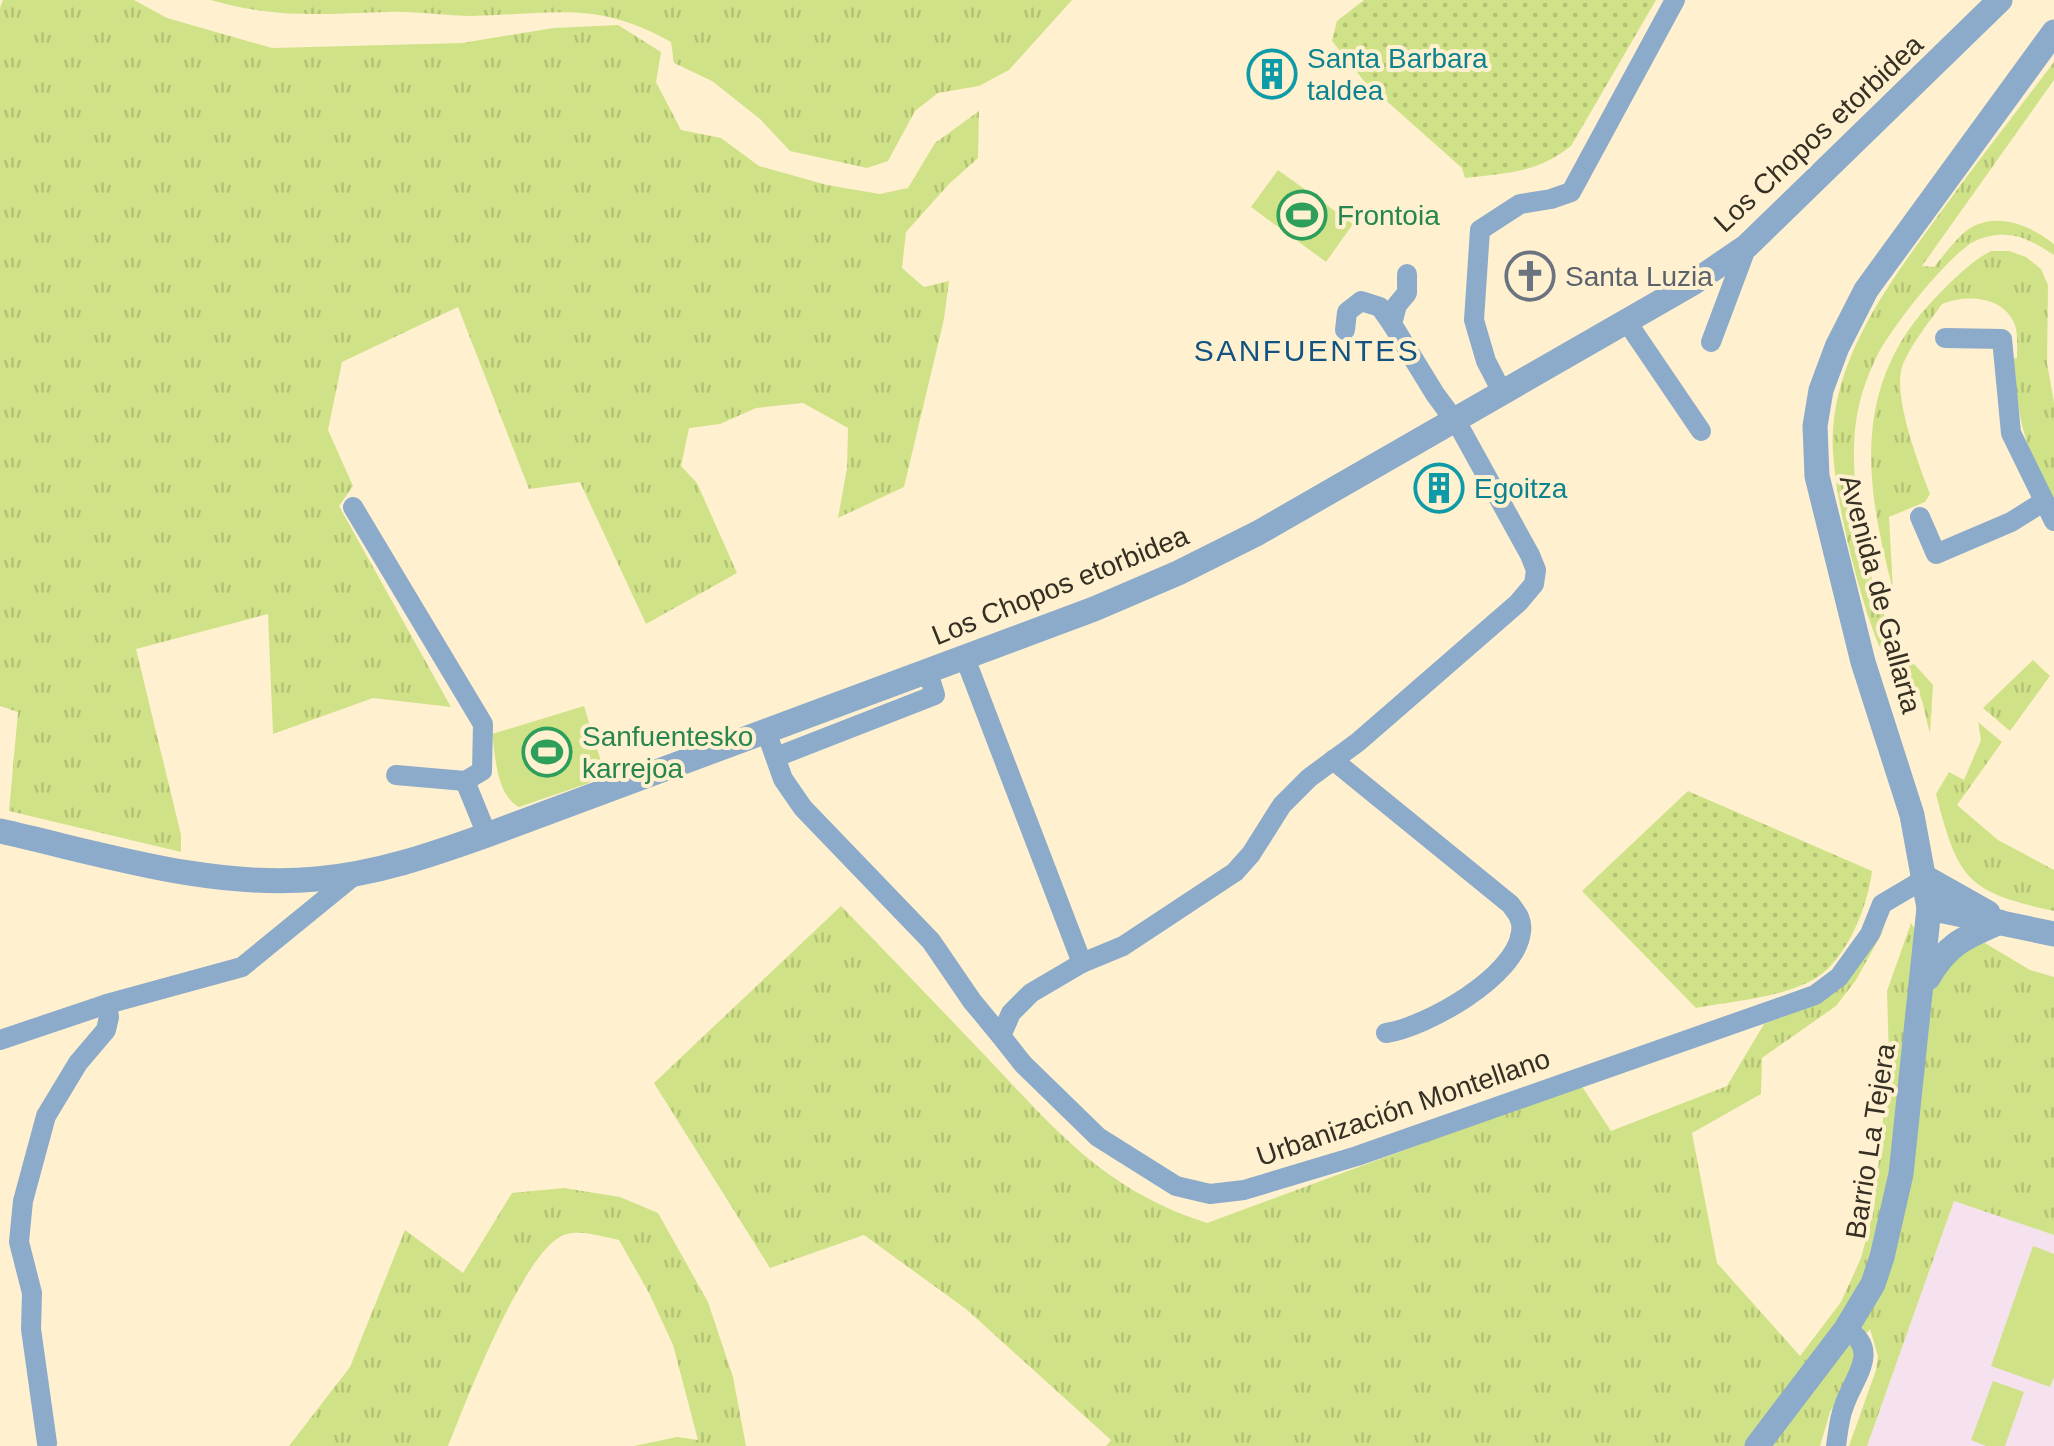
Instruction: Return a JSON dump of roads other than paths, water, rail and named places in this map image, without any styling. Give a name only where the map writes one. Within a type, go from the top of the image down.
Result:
[{"type":"street","points":[[1502,392],[1486,361],[1474,320],[1480,230],[1520,204],[1570,192],[1675,0]]},
{"type":"street","name":"Los Chopos etorbidea","points":[[0,831],[221,878],[268,881],[358,873],[417,860],[487,835],[966,658],[1178,573],[1258,532],[1627,322],[1747,246],[2000,0]]},
{"type":"street","name":"Avenida de Gallarta","points":[[1930,908],[1912,815],[1863,662],[1817,476],[1815,426],[1820,390],[1866,290],[2054,32]]},
{"type":"street","points":[[1711,342],[1747,246]]},
{"type":"street","points":[[1392,324],[1396,305],[1407,293],[1407,274]]},
{"type":"street","points":[[1001,1036],[1011,1012],[1031,993],[1082,963],[1123,946],[1235,872],[1282,804],[1503,616],[1534,584],[1536,570],[1515,525],[1454,420],[1380,307],[1361,302],[1347,312],[1345,330]]},
{"type":"street","points":[[1627,322],[1701,431]]},
{"type":"street","points":[[1945,338],[2002,339],[2011,433],[2054,521]]},
{"type":"street","points":[[1920,517],[1936,554],[2011,522],[2043,502]]},
{"type":"street","points":[[353,506],[483,724],[482,771],[465,781],[396,775]]},
{"type":"street","points":[[966,658],[1082,963]]},
{"type":"street","points":[[776,757],[935,696],[928,672]]},
{"type":"street","name":"Urbanización Montellano","points":[[766,732],[784,779],[803,808],[930,941],[1023,1064],[1098,1138],[1176,1186],[1210,1194],[1244,1190],[1356,1156],[1816,995],[1839,977],[1870,934],[1882,904],[1926,878]]},
{"type":"street","points":[[1333,760],[1510,904],[1520,918],[1518,946],[1478,990],[1437,1016],[1386,1033]]},
{"type":"street","points":[[465,781],[487,835]]},
{"type":"street","points":[[0,1040],[107,1004],[242,966],[358,873]]},
{"type":"street","points":[[1926,878],[1971,901],[2000,922]]},
{"type":"street","points":[[1930,908],[2054,934]]},
{"type":"street","name":"Barrio La Tejera","points":[[1756,1446],[1846,1330],[1873,1284],[1893,1220],[1901,1174],[1930,908]]},
{"type":"street","points":[[1923,987],[1940,956],[1953,945],[2000,922]]},
{"type":"street","points":[[47,1443],[31,1329],[32,1293],[19,1242],[23,1201],[46,1116],[78,1064],[106,1030],[107,1004]]},
{"type":"street","points":[[0,1256],[19,1242]]},
{"type":"street","points":[[1836,1446],[1842,1410],[1864,1366],[1866,1350],[1857,1336],[1846,1330]]},
{"type":"place","name":"Santa Barbara taldea","points":[[1272,74]]},
{"type":"place","name":"Frontoia","points":[[1302,215]]},
{"type":"place","name":"Santa Luzia","points":[[1530,276]]},
{"type":"place","name":"Egoitza","points":[[1439,488]]},
{"type":"place","name":"Sanfuentesko karrejoa","points":[[547,752]]},
{"type":"district","name":"SANFUENTES","points":[[1307,351]]}]
